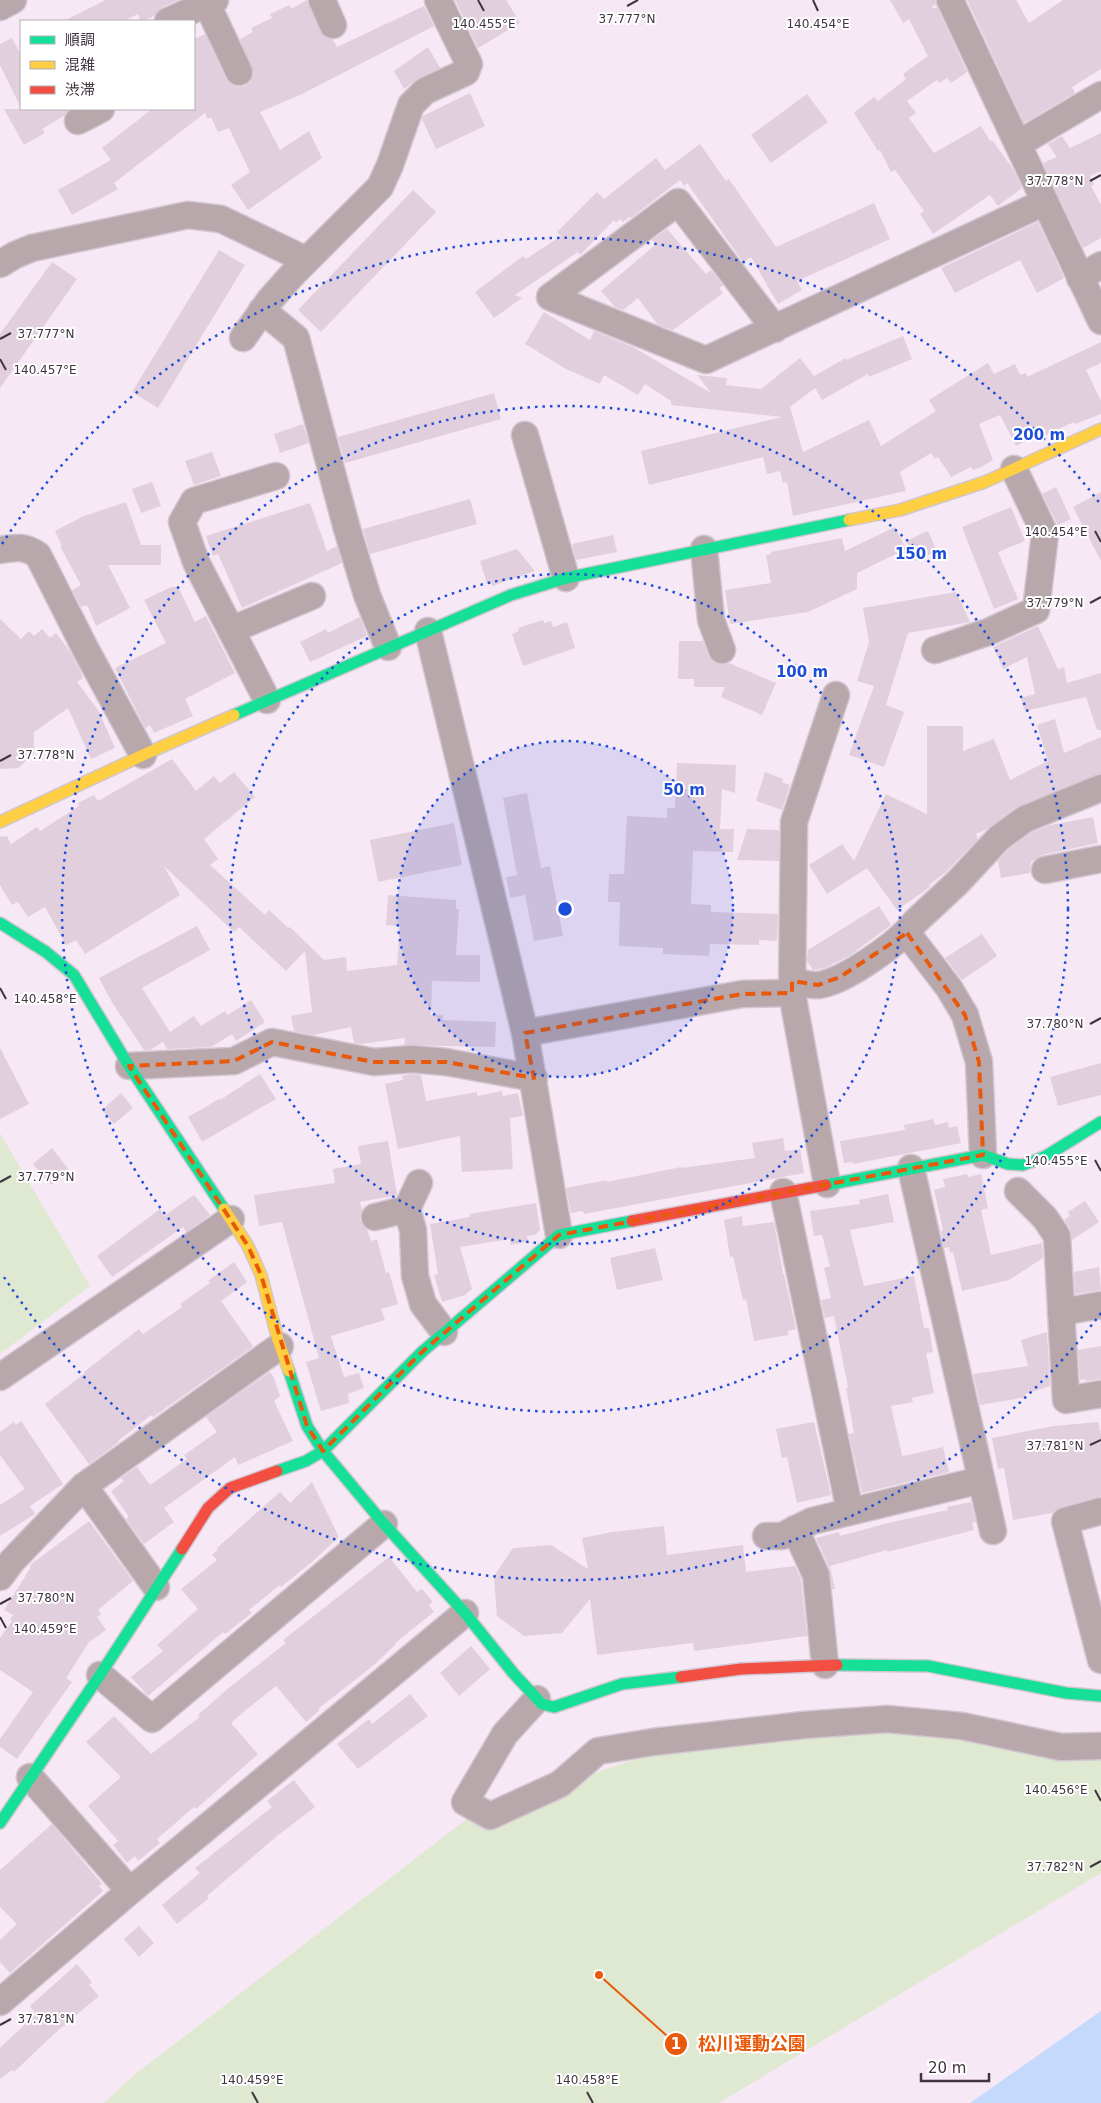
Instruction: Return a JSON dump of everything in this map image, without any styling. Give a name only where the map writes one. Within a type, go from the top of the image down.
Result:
[{"type":"street","points":[[0,7],[13,0]]},
{"type":"street","points":[[322,0],[333,25]]},
{"type":"street","points":[[242,338],[262,310],[306,260],[380,187],[411,105],[425,92],[466,72],[469,64],[438,0]]},
{"type":"street","points":[[950,0],[1045,202],[1091,272],[1101,321]]},
{"type":"street","points":[[170,20],[211,2],[239,72]]},
{"type":"street","points":[[1018,144],[1101,95]]},
{"type":"street","points":[[78,121],[99,110]]},
{"type":"street","points":[[776,329],[678,202],[550,297],[706,360],[776,329],[1045,202]]},
{"type":"street","points":[[0,264],[14,255],[32,248],[188,215],[220,220],[306,260]]},
{"type":"street","points":[[262,310],[296,338],[347,529],[368,595],[388,647]]},
{"type":"street","points":[[0,822],[143,755],[511,595],[566,578],[900,510],[985,482],[1101,429]]},
{"type":"street","points":[[525,435],[566,578]]},
{"type":"street","points":[[935,650],[988,632],[1036,610],[1045,534],[1014,468]]},
{"type":"street","points":[[267,700],[196,562],[182,522],[194,501],[276,476]]},
{"type":"street","points":[[0,550],[18,546],[30,549],[38,555],[86,650],[143,755]]},
{"type":"street","points":[[704,549],[712,620],[722,650]]},
{"type":"street","points":[[231,630],[312,596]]},
{"type":"street","points":[[428,631],[525,1033],[559,1235]]},
{"type":"street","points":[[827,1184],[792,987],[794,822],[836,695]]},
{"type":"street","points":[[525,1033],[742,994],[818,985],[840,977],[884,950],[906,933],[915,922],[981,860],[999,838],[1025,819],[1101,788]]},
{"type":"street","points":[[1045,870],[1101,859]]},
{"type":"street","points":[[0,923],[46,952],[74,976],[129,1066],[248,1246],[261,1275],[280,1346],[307,1426],[323,1451],[384,1524],[542,1704],[554,1707],[622,1684],[741,1669],[825,1664],[928,1666],[1066,1693],[1101,1696]]},
{"type":"street","points":[[906,933],[949,988],[965,1015],[979,1062],[983,1155]]},
{"type":"street","points":[[129,1066],[234,1061],[272,1042],[374,1062],[412,1059],[446,1062],[534,1078]]},
{"type":"street","points":[[0,1823],[100,1675],[208,1508],[230,1488],[306,1461],[323,1451],[444,1332],[559,1235],[983,1155],[1013,1165],[1028,1163],[1054,1153],[1085,1130],[1101,1122]]},
{"type":"street","points":[[911,1168],[993,1531]]},
{"type":"street","points":[[419,1183],[407,1209],[414,1230],[416,1276],[423,1304],[444,1332]]},
{"type":"street","points":[[783,1192],[850,1511]]},
{"type":"street","points":[[1018,1192],[1045,1218],[1057,1236],[1066,1400],[1101,1394]]},
{"type":"street","points":[[375,1217],[407,1209]]},
{"type":"street","points":[[0,1377],[231,1219]]},
{"type":"street","points":[[1061,1312],[1101,1305]]},
{"type":"street","points":[[0,1578],[12,1561],[84,1486],[280,1346]]},
{"type":"street","points":[[766,1536],[782,1536],[812,1521],[981,1480]]},
{"type":"street","points":[[84,1486],[156,1587]]},
{"type":"street","points":[[1101,1511],[1065,1520],[1101,1660]]},
{"type":"street","points":[[100,1675],[152,1718],[384,1524]]},
{"type":"street","points":[[796,1529],[816,1575],[825,1664]]},
{"type":"street","points":[[0,2002],[464,1613]]},
{"type":"street","points":[[537,1699],[504,1734],[465,1802],[490,1816],[560,1784],[598,1751],[653,1742],[804,1724],[887,1719],[962,1726],[1061,1747],[1101,1746]]},
{"type":"street","points":[[30,1777],[130,1892]]},
{"type":"highlighted area","points":[[907,933],[965,1015],[979,1062],[983,1155],[559,1235],[423,1351],[323,1451],[307,1426],[261,1275],[248,1246],[129,1066],[234,1061],[272,1042],[374,1062],[446,1062],[534,1078],[525,1033],[742,994],[792,993],[792,981],[818,985],[840,977]]},
{"type":"green space","points":[[0,1133],[90,1286],[0,1354]]},
{"type":"green space","points":[[921,1717],[1101,1755],[1101,1873],[719,2103],[104,2103],[133,2076],[472,1815],[720,1730]]},
{"type":"water","points":[[1101,2011],[1101,2103],[970,2103]]},
{"type":"building","points":[[106,0],[178,0],[162,7],[154,16],[145,20],[141,20],[138,14],[126,20],[66,20]]},
{"type":"building","points":[[307,0],[320,31],[325,37],[333,40],[337,47],[424,6],[434,26],[302,94],[260,112],[280,150],[309,131],[322,158],[248,210],[231,185],[250,172],[229,128],[218,132],[211,117],[208,119],[205,113],[114,183],[118,189],[72,215],[58,190],[111,160],[102,148],[151,110],[195,110],[195,39],[205,34],[226,79],[230,84],[237,87],[245,86],[251,81],[254,73],[240,39],[253,32],[251,28],[272,18],[270,14],[289,5],[291,9]]},
{"type":"building","points":[[455,0],[506,0],[520,23],[478,48]]},
{"type":"building","points":[[890,0],[935,0],[936,4],[932,7],[933,9],[937,7],[967,72],[951,83],[947,78],[939,83],[937,80],[907,101],[916,113],[909,118],[934,153],[981,126],[990,141],[992,140],[1013,169],[1022,188],[998,206],[990,195],[933,234],[920,214],[924,211],[895,170],[891,172],[880,150],[878,151],[854,113],[874,97],[878,101],[906,79],[903,74],[928,56],[909,19],[903,23]]},
{"type":"building","points":[[967,0],[1016,0],[1029,23],[1063,0],[1101,0],[1101,69],[1072,87],[1075,93],[1024,123]]},
{"type":"building","points":[[12,38],[20,53],[20,106],[0,65],[0,44]]},
{"type":"building","points":[[428,47],[440,68],[418,78],[404,89],[394,71]]},
{"type":"building","points":[[470,93],[485,126],[436,149],[422,119],[423,116]]},
{"type":"building","points":[[807,94],[828,122],[771,163],[751,135]]},
{"type":"building","points":[[4,109],[69,110],[64,116],[42,129],[45,133],[24,145]]},
{"type":"building","points":[[1101,133],[1101,171],[1090,176],[1094,184],[1091,186],[1101,205],[1101,238],[1083,248],[1043,163],[1057,157],[1048,144],[1062,136],[1070,148]]},
{"type":"building","points":[[700,144],[726,181],[729,179],[776,247],[874,203],[890,239],[797,281],[802,290],[778,304],[751,257],[743,262],[687,183],[684,186],[680,180],[631,218],[629,217],[623,222],[620,219],[616,223],[614,220],[580,255],[578,252],[515,295],[522,298],[494,318],[475,292],[523,256],[526,259],[561,236],[557,232],[597,192],[604,199],[656,158],[665,170]]},
{"type":"building","points":[[413,190],[436,212],[321,332],[298,310]]},
{"type":"building","points":[[1038,222],[1064,278],[1037,293],[1020,260],[955,293],[941,268]]},
{"type":"building","points":[[667,229],[706,274],[711,270],[723,285],[719,288],[723,293],[673,330],[658,325],[638,298],[623,310],[615,307],[601,291],[656,244],[652,240]]},
{"type":"building","points":[[219,250],[245,265],[158,408],[132,392]]},
{"type":"building","points":[[52,262],[77,279],[0,388],[0,334]]},
{"type":"building","points":[[544,312],[590,340],[594,331],[633,347],[711,393],[697,375],[727,378],[726,385],[761,389],[800,358],[814,376],[846,358],[846,360],[903,336],[912,359],[869,377],[868,374],[822,400],[815,388],[790,407],[803,452],[869,420],[881,446],[936,411],[929,400],[988,363],[994,374],[1015,364],[1020,375],[1026,373],[1027,377],[1101,342],[1101,363],[1086,370],[1101,401],[1101,414],[1075,424],[1074,422],[1035,440],[1034,436],[1016,446],[1000,415],[979,424],[993,460],[981,467],[973,470],[971,467],[951,477],[938,457],[935,459],[931,453],[900,472],[906,491],[793,516],[787,482],[783,483],[780,471],[767,474],[763,457],[649,485],[641,451],[782,417],[671,405],[671,401],[645,384],[638,395],[604,375],[600,384],[566,369],[525,344]]},
{"type":"building","points":[[494,393],[501,419],[345,463],[338,437]]},
{"type":"building","points":[[303,424],[309,443],[280,453],[274,434]]},
{"type":"building","points":[[212,452],[221,476],[194,485],[185,461]]},
{"type":"building","points":[[152,482],[161,506],[141,513],[132,489]]},
{"type":"building","points":[[1056,487],[1071,519],[1058,525],[1042,494]]},
{"type":"building","points":[[1101,492],[1101,561],[1073,507]]},
{"type":"building","points":[[470,499],[477,524],[370,554],[363,529]]},
{"type":"building","points":[[126,502],[141,545],[161,545],[161,565],[108,565],[130,608],[96,626],[87,605],[81,607],[72,590],[81,585],[60,546],[62,546],[55,531],[84,516]]},
{"type":"building","points":[[310,503],[327,551],[337,546],[342,563],[242,608],[218,554],[213,556],[206,536]]},
{"type":"building","points":[[1011,507],[1025,541],[998,552],[1018,599],[994,609],[962,527]]},
{"type":"building","points":[[895,527],[906,549],[857,573],[857,589],[808,612],[730,624],[725,590],[771,583],[766,555],[771,554],[771,552],[842,538],[845,551]]},
{"type":"building","points":[[928,531],[937,551],[916,561],[906,541]]},
{"type":"building","points":[[613,535],[617,552],[576,560],[572,544]]},
{"type":"building","points":[[517,549],[535,571],[492,586],[491,583],[487,584],[480,561]]},
{"type":"building","points":[[171,587],[178,587],[195,622],[206,616],[235,673],[185,699],[193,716],[154,733],[150,725],[145,728],[115,668],[166,643],[144,600]]},
{"type":"building","points":[[956,592],[970,622],[908,633],[886,705],[904,712],[884,767],[849,755],[874,686],[857,681],[869,642],[863,608]]},
{"type":"building","points":[[360,617],[367,636],[310,662],[300,642],[326,629],[328,633]]},
{"type":"building","points":[[0,619],[21,639],[29,631],[34,636],[42,629],[50,638],[56,633],[69,650],[80,670],[83,678],[77,682],[98,710],[115,748],[91,759],[68,708],[34,732],[34,754],[18,768],[0,769]]},
{"type":"building","points":[[543,620],[544,623],[551,621],[553,627],[567,622],[575,648],[523,666],[512,634],[519,631],[518,628]]},
{"type":"building","points":[[1038,626],[1058,669],[1064,667],[1067,683],[1101,673],[1101,730],[1097,730],[1086,697],[1025,711],[1021,698],[1035,694],[1027,657],[1003,669],[993,647]]},
{"type":"building","points":[[679,641],[703,641],[708,655],[713,662],[720,665],[729,663],[776,683],[762,715],[721,697],[725,687],[694,687],[694,679],[678,679]]},
{"type":"building","points":[[1055,719],[1064,753],[1101,737],[1101,773],[1016,807],[987,829],[976,834],[978,839],[946,872],[929,885],[930,887],[897,910],[867,868],[827,894],[809,865],[842,844],[854,861],[886,794],[927,814],[927,726],[963,726],[963,751],[994,739],[1010,780],[1048,761],[1037,725]]},
{"type":"building","points":[[172,759],[196,791],[214,776],[220,783],[234,772],[255,797],[204,839],[218,859],[210,865],[265,915],[269,910],[288,928],[290,927],[324,960],[346,957],[347,971],[397,965],[400,926],[386,925],[388,895],[456,900],[456,909],[459,909],[456,955],[480,955],[480,982],[432,981],[431,1015],[443,1015],[443,1020],[496,1022],[495,1047],[404,1045],[405,1038],[361,1044],[354,1043],[351,1027],[313,1035],[294,1031],[291,1016],[312,1012],[305,951],[286,971],[239,927],[234,932],[164,866],[180,895],[85,954],[76,940],[66,945],[45,907],[28,917],[18,902],[12,905],[0,885],[0,837],[7,836],[11,844],[37,827],[40,831],[79,806],[78,803],[94,795],[98,801]]},
{"type":"building","points":[[677,763],[736,765],[735,793],[722,789],[720,829],[734,829],[733,852],[693,851],[691,904],[711,905],[711,912],[778,914],[777,941],[759,940],[759,945],[710,944],[709,956],[663,954],[663,948],[619,946],[620,902],[608,902],[609,874],[624,874],[627,816],[667,818],[667,808],[675,808]]},
{"type":"building","points":[[765,772],[783,779],[782,782],[790,785],[782,810],[756,801]]},
{"type":"building","points":[[527,793],[541,868],[550,866],[563,936],[534,941],[525,895],[510,898],[506,877],[517,875],[503,798]]},
{"type":"building","points":[[1093,817],[1098,843],[1042,855],[1031,862],[1030,873],[1001,878],[998,861],[1009,849],[1032,832],[1051,825]]},
{"type":"building","points":[[454,823],[462,865],[378,882],[370,840]]},
{"type":"building","points":[[747,829],[779,830],[779,861],[737,860]]},
{"type":"building","points":[[879,906],[891,925],[849,956],[825,968],[813,970],[807,961],[808,950]]},
{"type":"building","points":[[197,926],[210,950],[142,988],[170,1032],[194,1016],[201,1026],[225,1011],[228,1015],[251,1000],[265,1022],[236,1041],[232,1034],[211,1047],[167,1049],[163,1042],[150,1050],[144,1050],[113,1004],[99,978]]},
{"type":"building","points":[[982,934],[997,956],[962,980],[945,958]]},
{"type":"building","points":[[0,1048],[29,1104],[0,1119]]},
{"type":"building","points":[[1101,1063],[1101,1095],[1058,1106],[1050,1077]]},
{"type":"building","points":[[260,1074],[276,1099],[202,1142],[188,1117],[220,1100]]},
{"type":"building","points":[[421,1075],[426,1101],[477,1092],[477,1096],[502,1091],[503,1096],[518,1093],[523,1116],[510,1118],[513,1169],[462,1172],[460,1136],[398,1149],[385,1084],[403,1080],[402,1076]]},
{"type":"building","points":[[121,1093],[133,1108],[114,1124],[102,1110]]},
{"type":"building","points":[[933,1119],[935,1125],[948,1122],[949,1128],[957,1126],[961,1143],[853,1164],[853,1162],[844,1163],[840,1141],[905,1130],[904,1125]]},
{"type":"building","points":[[783,1138],[785,1151],[800,1149],[804,1173],[584,1214],[583,1211],[571,1213],[566,1188],[681,1167],[755,1158],[752,1143]]},
{"type":"building","points":[[388,1141],[397,1195],[360,1202],[362,1210],[360,1220],[367,1229],[371,1241],[377,1239],[386,1273],[389,1272],[398,1304],[381,1309],[385,1320],[331,1336],[344,1377],[359,1373],[364,1388],[348,1394],[349,1403],[321,1411],[306,1362],[319,1358],[282,1222],[259,1226],[254,1195],[335,1183],[333,1169],[361,1164],[358,1146]]},
{"type":"building","points":[[52,1148],[69,1170],[51,1185],[33,1164]]},
{"type":"building","points":[[967,1174],[968,1177],[981,1174],[988,1208],[981,1210],[991,1255],[1042,1243],[1043,1258],[1009,1280],[962,1291],[953,1252],[950,1253],[949,1247],[944,1248],[941,1231],[943,1230],[934,1190],[945,1187],[943,1179]]},
{"type":"building","points":[[888,1194],[894,1222],[850,1230],[864,1286],[914,1276],[924,1328],[929,1328],[933,1352],[926,1353],[934,1393],[912,1398],[913,1402],[891,1406],[902,1455],[943,1447],[949,1472],[862,1493],[849,1434],[854,1433],[846,1388],[848,1387],[834,1316],[825,1318],[821,1300],[831,1298],[824,1268],[830,1266],[822,1235],[814,1236],[810,1211],[860,1204],[859,1200]]},
{"type":"building","points":[[194,1195],[210,1215],[186,1232],[183,1227],[112,1277],[97,1256],[160,1209],[164,1216]]},
{"type":"building","points":[[1085,1201],[1099,1222],[1072,1240],[1070,1228],[1064,1220],[1070,1216],[1068,1212]]},
{"type":"building","points":[[536,1203],[540,1230],[535,1235],[527,1236],[528,1241],[511,1245],[510,1239],[460,1247],[472,1289],[465,1295],[442,1302],[434,1275],[438,1274],[430,1224],[470,1217],[470,1214]]},
{"type":"building","points":[[742,1216],[743,1226],[774,1222],[783,1274],[796,1329],[788,1331],[788,1335],[754,1341],[746,1299],[743,1300],[733,1256],[730,1257],[724,1220]]},
{"type":"building","points":[[655,1248],[663,1280],[617,1290],[610,1258]]},
{"type":"building","points":[[234,1262],[247,1282],[221,1301],[253,1346],[153,1417],[151,1415],[89,1464],[45,1404],[139,1329],[143,1334],[182,1307],[180,1304],[210,1283],[208,1281]]},
{"type":"building","points":[[1099,1267],[1101,1290],[1075,1294],[1074,1272]]},
{"type":"building","points":[[1047,1332],[1050,1386],[1025,1394],[1026,1397],[980,1405],[973,1374],[1028,1366],[1021,1340]]},
{"type":"building","points":[[1101,1346],[1101,1379],[1080,1380],[1078,1350]]},
{"type":"building","points":[[270,1372],[280,1396],[274,1401],[293,1441],[238,1465],[235,1457],[164,1508],[174,1522],[144,1544],[126,1519],[129,1517],[111,1491],[124,1481],[121,1478],[137,1467],[150,1485],[187,1459],[184,1455],[217,1432],[206,1417]]},
{"type":"building","points":[[21,1421],[63,1484],[30,1506],[35,1514],[0,1536],[0,1505],[25,1489],[0,1455],[0,1432],[14,1422],[16,1425]]},
{"type":"building","points":[[814,1422],[831,1495],[797,1503],[787,1457],[782,1458],[776,1429]]},
{"type":"building","points":[[1098,1422],[1101,1433],[1101,1496],[1061,1507],[1052,1513],[1013,1520],[1004,1468],[998,1469],[992,1438],[1054,1426]]},
{"type":"building","points":[[312,1482],[339,1537],[312,1562],[249,1610],[252,1613],[225,1634],[223,1632],[148,1696],[131,1677],[163,1651],[157,1645],[198,1609],[181,1589],[217,1560],[212,1555],[217,1548],[280,1492],[290,1503]]},
{"type":"building","points":[[971,1502],[976,1522],[972,1523],[974,1530],[887,1552],[887,1550],[830,1566],[835,1589],[832,1589],[830,1569],[816,1538],[839,1532],[840,1536],[948,1510],[947,1507]]},
{"type":"building","points":[[89,1521],[133,1581],[98,1610],[101,1614],[97,1617],[106,1630],[89,1642],[66,1678],[72,1682],[17,1759],[0,1747],[0,1739],[33,1692],[0,1670],[0,1638],[12,1621],[10,1620],[13,1615],[4,1610],[31,1567],[30,1565]]},
{"type":"building","points":[[664,1526],[667,1555],[743,1545],[746,1572],[795,1566],[801,1579],[807,1636],[694,1651],[693,1643],[597,1655],[590,1599],[562,1633],[524,1636],[497,1616],[494,1576],[513,1548],[551,1545],[588,1569],[582,1538],[612,1532]]},
{"type":"building","points":[[389,1557],[417,1592],[422,1589],[433,1602],[429,1605],[434,1612],[395,1643],[374,1665],[318,1709],[320,1710],[306,1722],[276,1686],[246,1710],[231,1723],[258,1754],[196,1809],[194,1807],[157,1839],[160,1843],[138,1861],[135,1856],[127,1863],[113,1845],[118,1841],[88,1806],[121,1777],[86,1742],[114,1716],[151,1754],[200,1717],[198,1715],[230,1687],[286,1643],[283,1640]]},
{"type":"building","points":[[471,1646],[490,1669],[459,1696],[440,1673]]},
{"type":"building","points":[[410,1694],[428,1716],[358,1769],[337,1744],[369,1719],[372,1724]]},
{"type":"building","points":[[294,1780],[315,1807],[277,1836],[207,1896],[209,1898],[177,1924],[162,1905],[200,1873],[195,1868],[272,1807],[267,1801]]},
{"type":"building","points":[[52,1824],[102,1884],[99,1886],[103,1891],[10,1973],[0,1962],[0,1940],[17,1924],[0,1907],[0,1870]]},
{"type":"building","points":[[139,1926],[154,1943],[139,1957],[124,1939]]},
{"type":"building","points":[[77,1964],[92,1982],[89,1985],[99,1996],[54,2034],[14,2072],[12,2070],[0,2079],[0,2048],[36,2014],[30,2006]]},
{"type":"traffic: fast","points":[[234,715],[511,595],[566,578],[849,520]]},
{"type":"traffic: fast","points":[[0,923],[46,952],[74,975],[129,1066],[224,1209]]},
{"type":"traffic: fast","points":[[826,1185],[983,1155],[1008,1164],[1023,1165],[1046,1156],[1101,1122]]},
{"type":"traffic: fast","points":[[277,1471],[306,1461],[323,1451],[423,1351],[559,1235],[632,1221]]},
{"type":"traffic: fast","points":[[289,1371],[307,1426],[323,1451],[384,1524],[465,1613],[514,1674],[542,1704],[554,1707],[622,1684],[681,1677]]},
{"type":"traffic: fast","points":[[0,1823],[182,1549]]},
{"type":"traffic: fast","points":[[837,1665],[928,1666],[1066,1693],[1101,1696]]},
{"type":"traffic: slow","points":[[849,520],[900,510],[985,482],[1101,429]]},
{"type":"traffic: slow","points":[[0,822],[234,715]]},
{"type":"traffic: slow","points":[[224,1209],[248,1246],[261,1275],[278,1340],[289,1371]]},
{"type":"traffic: jam","points":[[632,1221],[826,1185]]},
{"type":"traffic: jam","points":[[182,1549],[208,1508],[230,1488],[277,1471]]},
{"type":"traffic: jam","points":[[681,1677],[741,1669],[837,1665]]},
{"type":"place","name":"松川運動公園","points":[[599,1975]]}]
